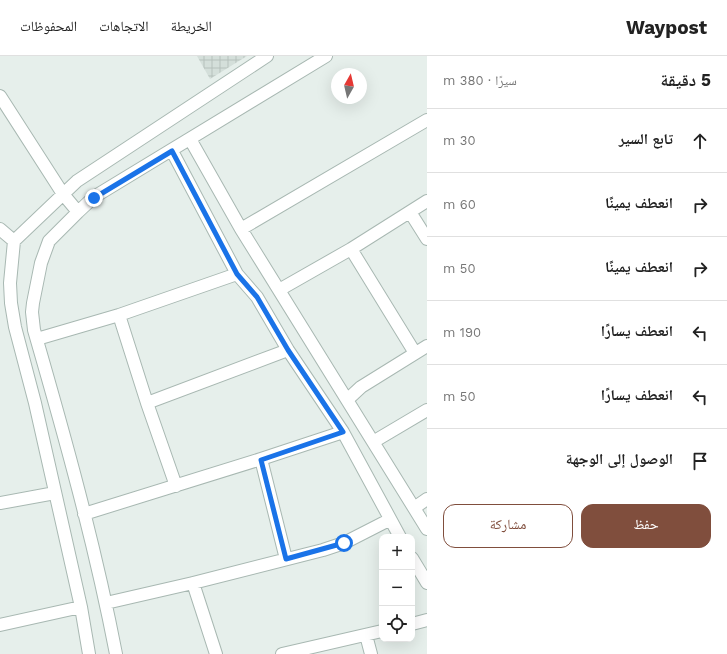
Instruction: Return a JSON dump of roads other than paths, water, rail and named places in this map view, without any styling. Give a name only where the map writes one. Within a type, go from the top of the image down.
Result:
[{"type":"street","points":[[89,654],[81,607],[35,403],[15,327],[11,303],[10,283],[14,241],[77,181],[266,56]]},
{"type":"street","points":[[116,654],[106,603],[84,514],[33,321],[33,303],[41,264],[49,241],[94,198],[326,56]]},
{"type":"street","points":[[0,96],[63,194],[78,212]]},
{"type":"street","points":[[241,229],[427,120]]},
{"type":"street","points":[[190,139],[241,229],[427,529]]},
{"type":"street","points":[[172,151],[237,274],[257,297],[288,350],[343,432],[389,520],[398,534]]},
{"type":"street","points":[[279,290],[351,249],[427,201]]},
{"type":"street","points":[[410,212],[427,239]]},
{"type":"street","points":[[0,229],[14,241]]},
{"type":"street","points":[[351,249],[414,353]]},
{"type":"street","points":[[37,339],[119,315],[237,274]]},
{"type":"street","points":[[119,315],[147,403],[176,486]]},
{"type":"street","points":[[347,400],[361,387],[427,346]]},
{"type":"street","points":[[147,403],[288,350]]},
{"type":"street","points":[[373,442],[427,410]]},
{"type":"street","points":[[84,514],[261,460],[343,432]]},
{"type":"street","points":[[261,460],[286,559]]},
{"type":"street","points":[[0,503],[55,493]]},
{"type":"street","points":[[414,508],[427,499]]},
{"type":"street","points":[[106,603],[193,583],[344,543],[389,520]]},
{"type":"street","points":[[415,563],[427,583]]},
{"type":"street","points":[[193,583],[216,654]]},
{"type":"street","points":[[0,625],[81,607]]},
{"type":"street","points":[[415,623],[427,620]]},
{"type":"street","points":[[282,654],[379,632]]},
{"type":"street","points":[[366,635],[371,654]]}]
